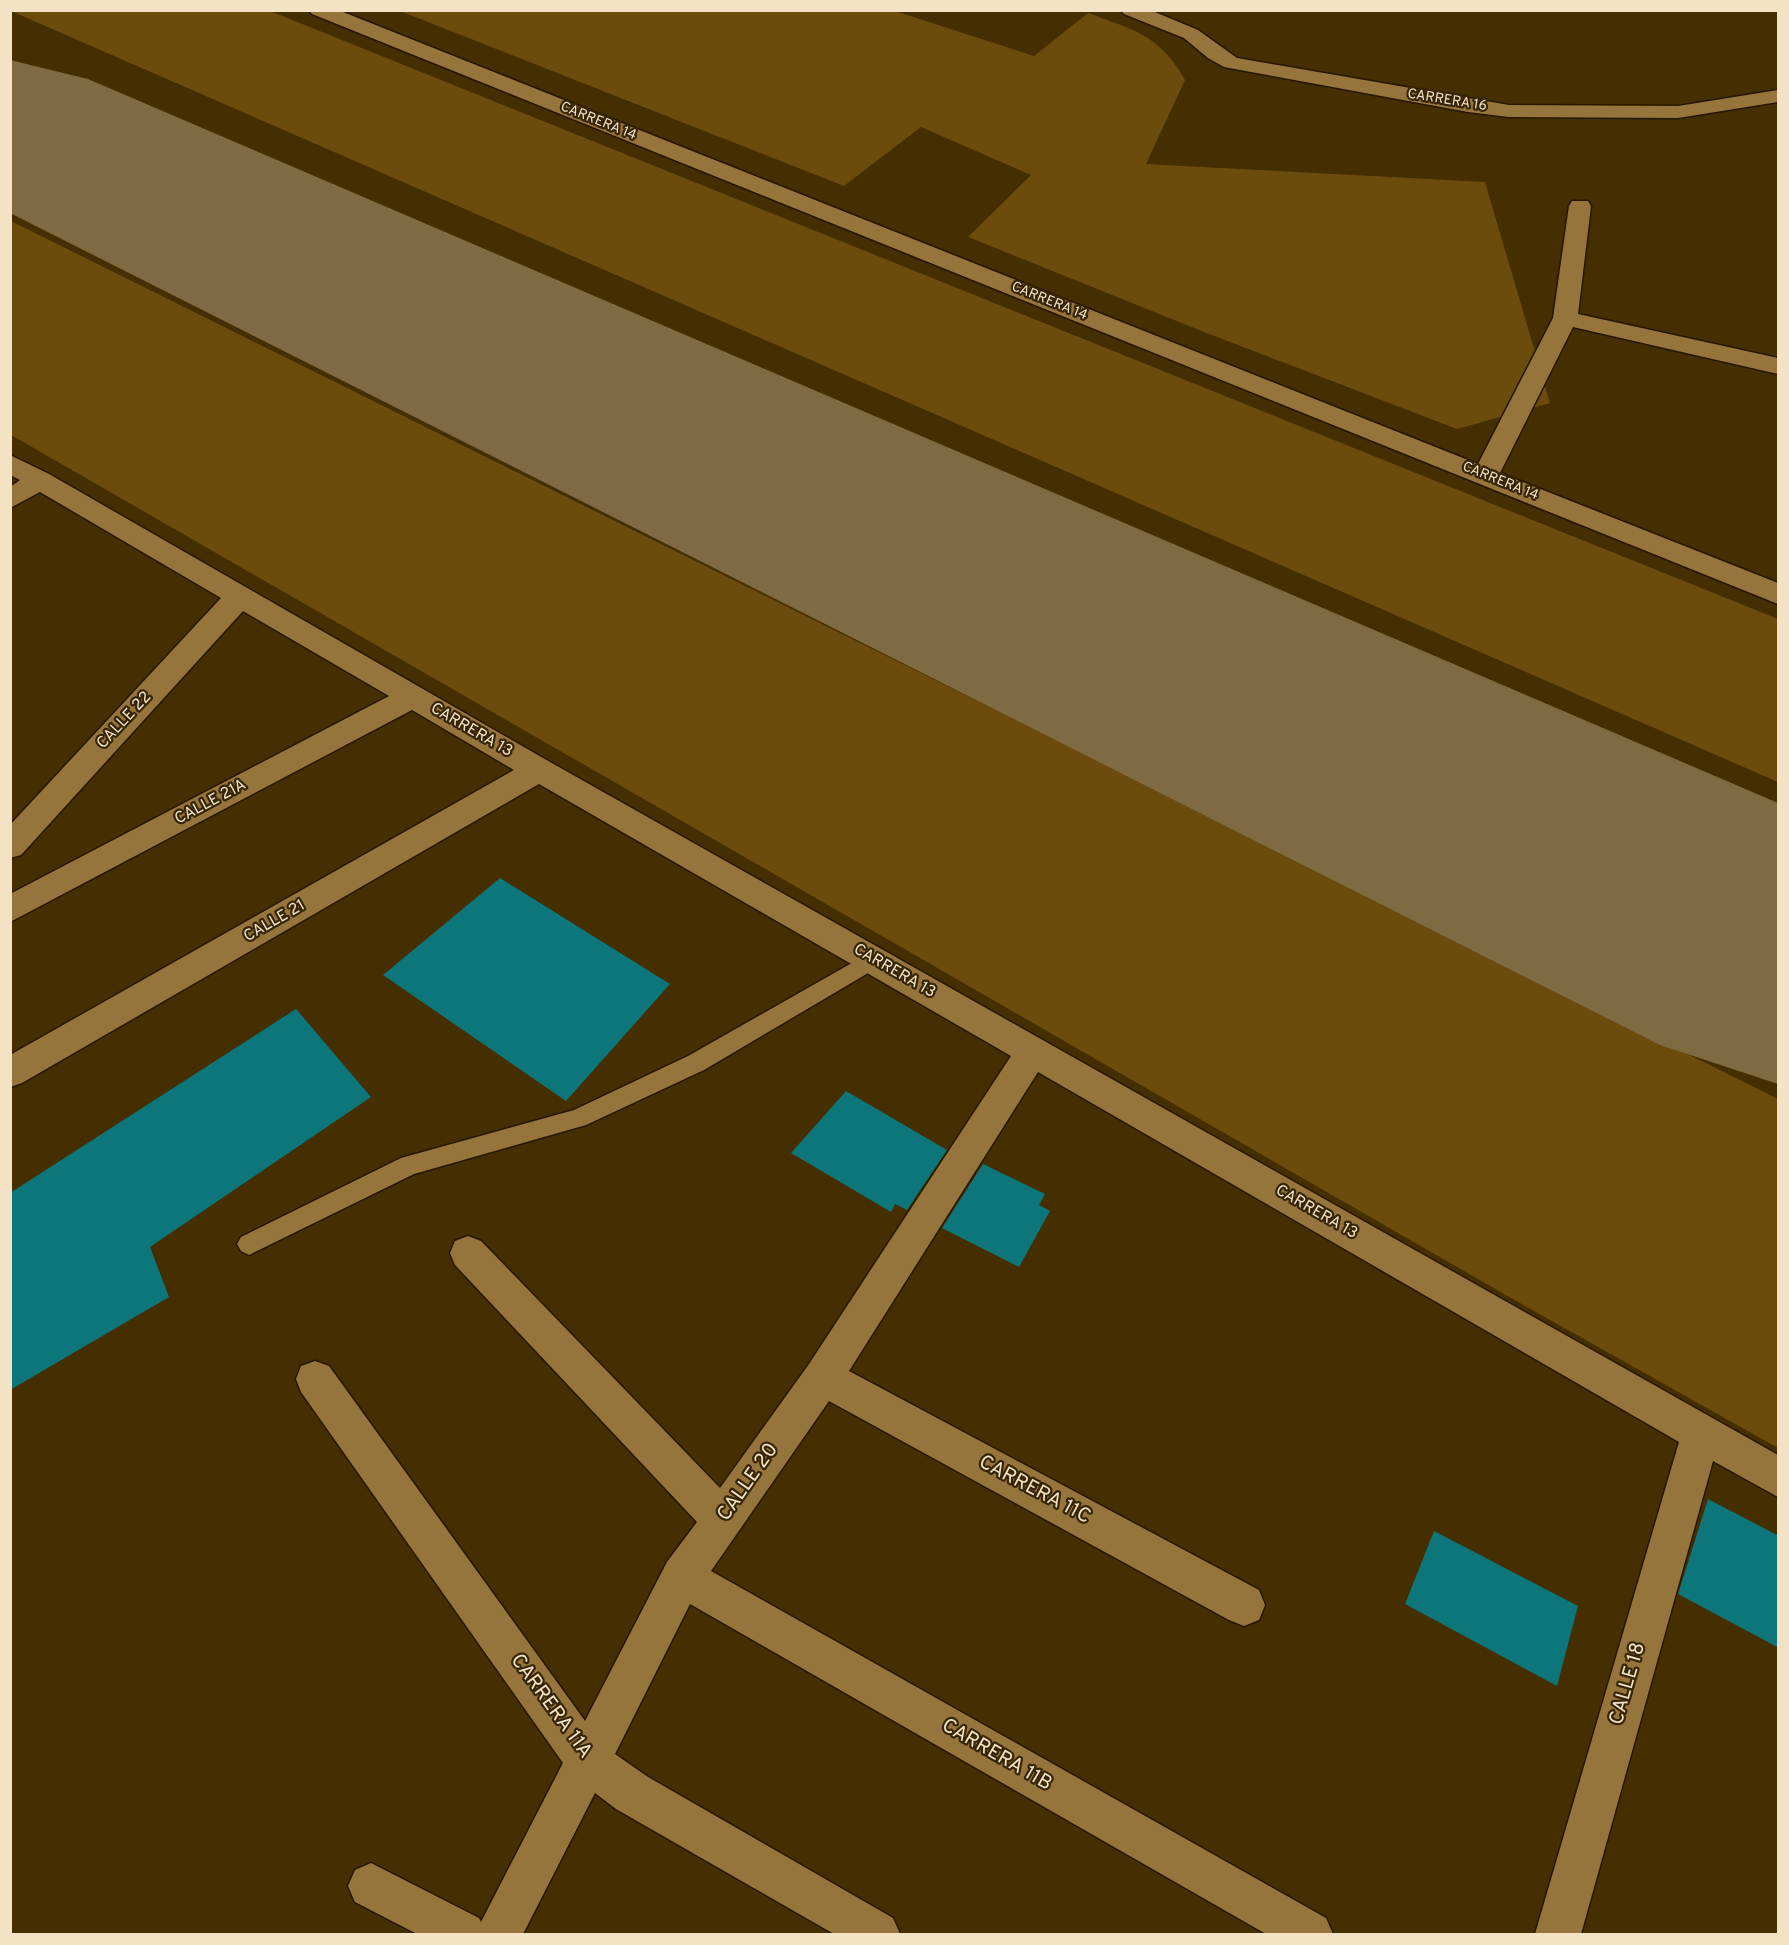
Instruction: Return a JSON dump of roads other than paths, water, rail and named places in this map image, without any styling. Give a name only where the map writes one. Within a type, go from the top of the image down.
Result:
[{"type":"street","name":"CARRERA 14","points":[[319,10],[1779,594]]},
{"type":"street","name":"CARRERA 16","points":[[1131,10],[1191,34],[1215,54],[1231,63],[1468,106],[1558,113],[1678,112],[1779,96]]},
{"type":"street","points":[[1485,476],[1565,318],[1580,206]]},
{"type":"street","points":[[1565,318],[1779,366]]},
{"type":"street","name":"CARRERA 13","points":[[10,463],[539,770],[1779,1477]]},
{"type":"street","points":[[10,499],[40,480]]},
{"type":"street","name":"CALLE 22","points":[[10,846],[239,597]]},
{"type":"street","name":"CALLE 21A","points":[[10,909],[412,697]]},
{"type":"street","name":"CALLE 21","points":[[10,1073],[539,770]]},
{"type":"street","name":"CALLE 20","points":[[499,1935],[682,1577],[823,1377],[1033,1051]]},
{"type":"street","points":[[468,1253],[723,1520]]},
{"type":"street","name":"CARRERA 11C","points":[[823,1377],[1244,1605]]},
{"type":"street","name":"CARRERA 11A","points":[[315,1379],[588,1761],[632,1793],[877,1935]]},
{"type":"street","name":"CALLE 18","points":[[1558,1935],[1701,1434]]},
{"type":"street","name":"CARRERA 11B","points":[[682,1577],[1310,1935]]},
{"type":"street","points":[[371,1886],[463,1935]]},
{"type":"lane","points":[[249,1244],[409,1165],[578,1119],[696,1063],[873,960]]}]
